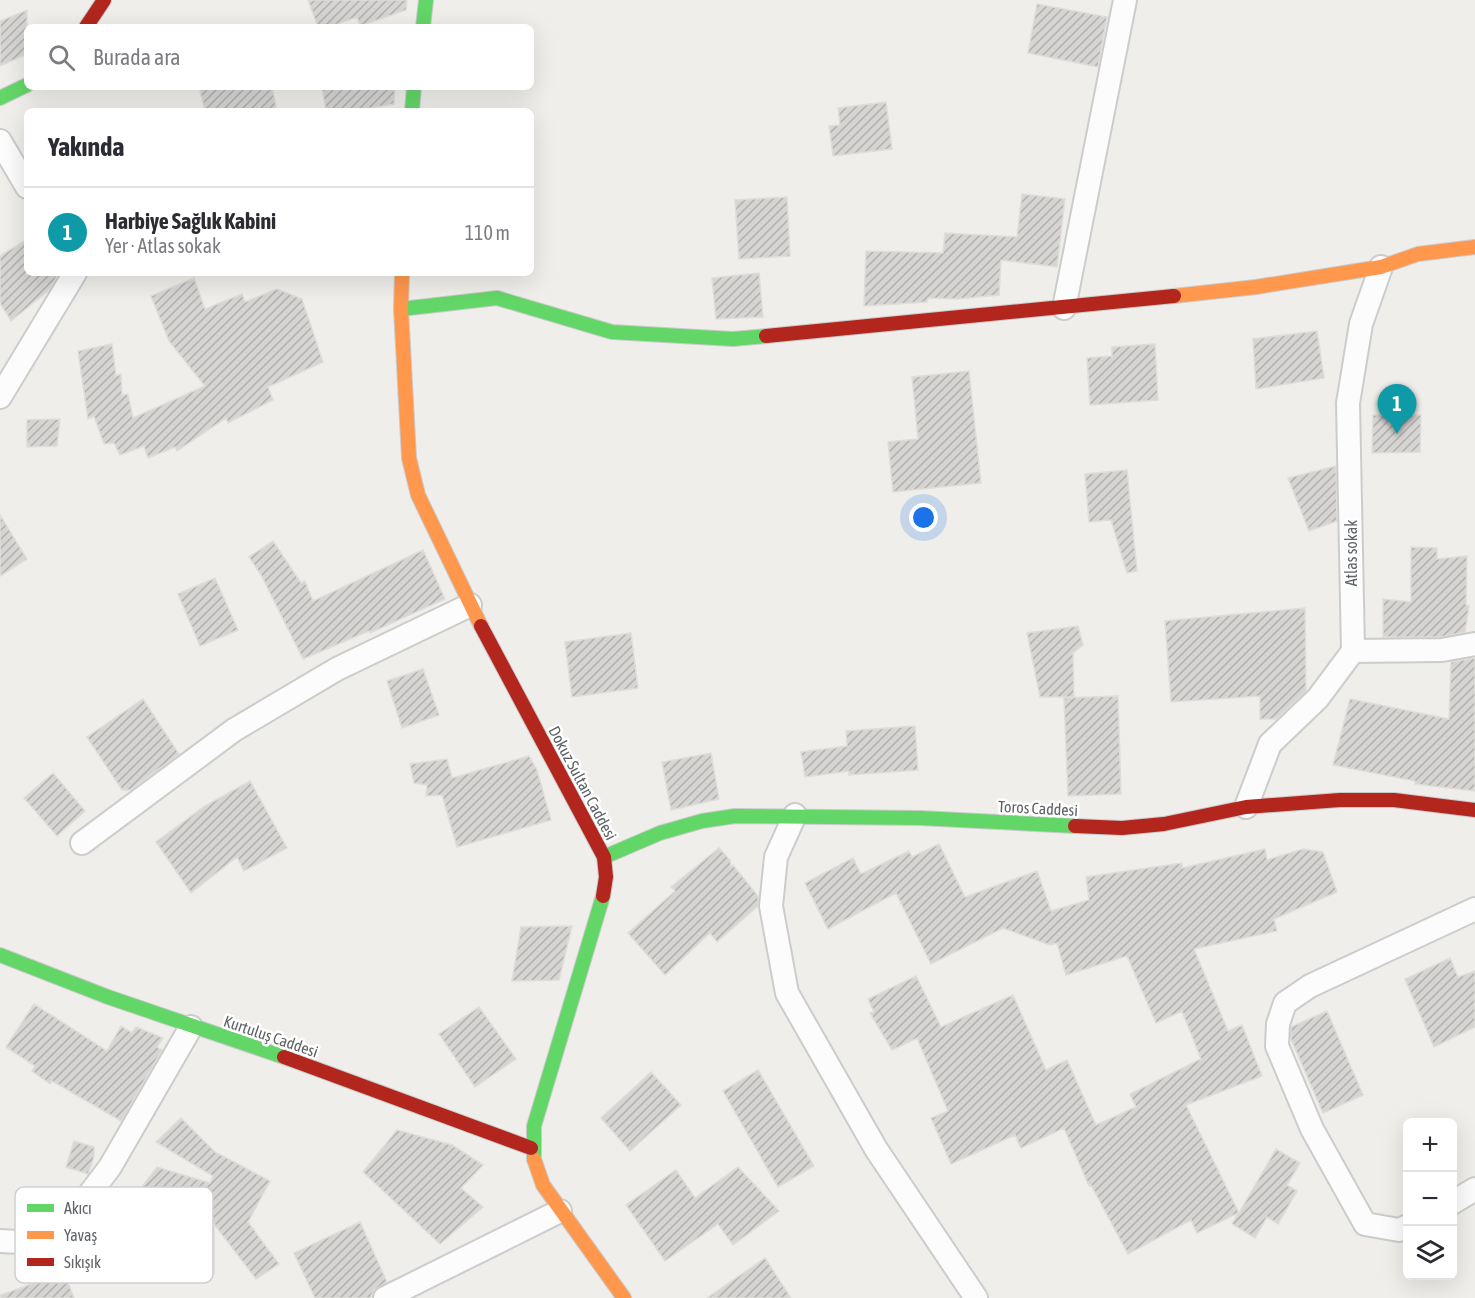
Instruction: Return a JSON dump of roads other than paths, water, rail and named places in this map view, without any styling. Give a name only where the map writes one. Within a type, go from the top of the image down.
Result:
[{"type":"street","points":[[88,24],[104,0]]},
{"type":"street","points":[[423,24],[426,0]]},
{"type":"street","points":[[1064,308],[1125,0]]},
{"type":"street","points":[[0,98],[24,86]]},
{"type":"street","points":[[412,108],[414,90]]},
{"type":"street","points":[[0,141],[24,182]]},
{"type":"street","points":[[401,309],[497,298],[612,332],[733,339],[1064,308],[1256,287],[1381,267],[1418,254],[1475,247]]},
{"type":"street","name":"Atlas sokak","points":[[1353,651],[1348,403],[1361,324],[1381,267]]},
{"type":"street","points":[[0,397],[73,276]]},
{"type":"street","name":"Dokuz Sultan Caddesi","points":[[402,276],[401,309],[409,458],[418,495],[470,604],[604,857],[606,878],[603,900],[534,1126],[531,1148],[535,1167],[560,1210],[624,1298]]},
{"type":"street","points":[[82,843],[234,730],[337,669],[470,604]]},
{"type":"street","points":[[1246,807],[1270,744],[1318,698],[1353,651],[1442,650],[1475,644]]},
{"type":"street","name":"Toros Caddesi","points":[[604,857],[660,833],[702,821],[735,816],[795,815],[1122,828],[1164,824],[1246,807],[1340,800],[1394,800],[1475,810]]},
{"type":"street","points":[[795,815],[776,857],[771,906],[787,993],[876,1149],[976,1298]]},
{"type":"street","points":[[1403,1228],[1399,1230],[1365,1224],[1312,1130],[1277,1046],[1278,1024],[1285,1004],[1310,986],[1475,909]]},
{"type":"street","name":"Kurtuluş Caddesi","points":[[0,955],[191,1027],[291,1060],[440,1117],[531,1148]]},
{"type":"street","points":[[95,1187],[110,1167],[191,1027]]},
{"type":"street","points":[[1457,1200],[1475,1189]]},
{"type":"street","points":[[389,1297],[560,1210]]},
{"type":"street","points":[[0,1241],[15,1242]]},
{"type":"place","name":"Harbiye Sağlık Kabini","points":[[1397,434]]}]
